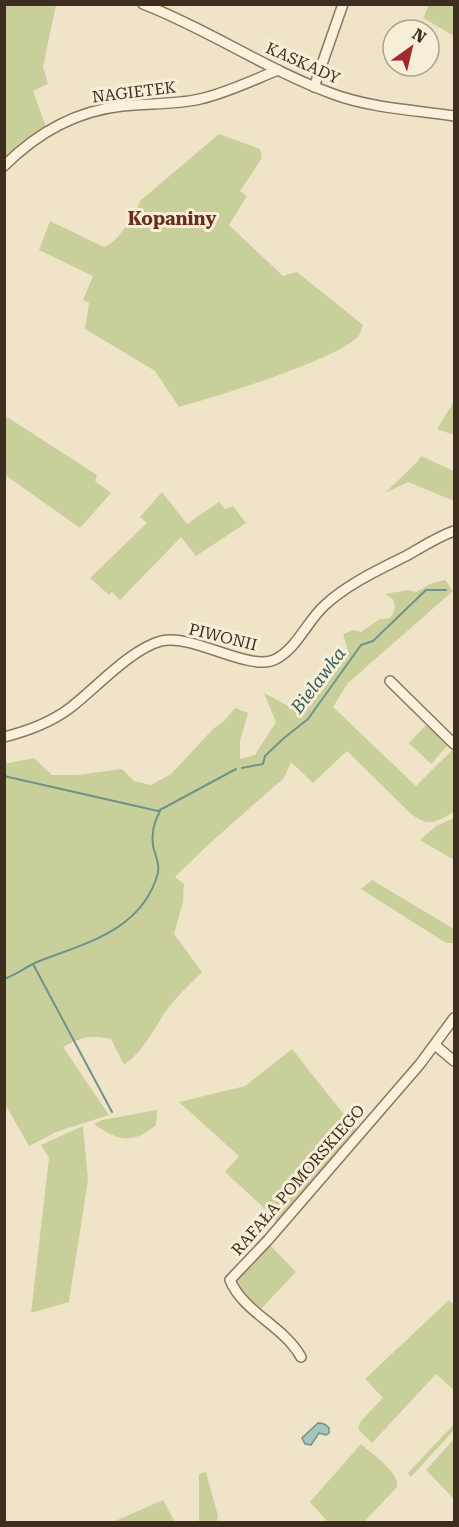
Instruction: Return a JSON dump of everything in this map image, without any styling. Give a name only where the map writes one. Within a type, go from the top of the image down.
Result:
[{"type":"street","points":[[314,87],[343,4]]},
{"type":"street","name":"KASKADY","points":[[147,5],[200,29],[314,87],[361,101],[454,116]]},
{"type":"street","name":"NAGIETEK","points":[[4,166],[58,124],[84,113],[122,106],[161,105],[198,99],[278,70]]},
{"type":"street","name":"PIWONII","points":[[4,737],[49,722],[70,708],[121,665],[159,641],[183,642],[257,662],[274,660],[294,644],[312,619],[337,594],[454,531]]},
{"type":"street","points":[[390,681],[454,744]]},
{"type":"street","name":"RAFAŁA POMORSKIEGO","points":[[301,1357],[267,1320],[248,1304],[230,1280],[268,1240],[435,1045],[454,1018]]},
{"type":"street","points":[[435,1045],[454,1061]]},
{"type":"green space","points":[[5,5],[56,5],[43,67],[48,84],[33,91],[46,127],[5,160]]},
{"type":"green space","points":[[429,5],[454,5],[454,36],[441,28],[441,18],[423,18]]},
{"type":"green space","points":[[219,134],[260,149],[262,158],[240,191],[247,196],[229,225],[283,276],[297,272],[363,325],[360,334],[349,344],[330,354],[276,376],[179,407],[155,371],[85,329],[89,303],[83,300],[93,276],[39,250],[50,221],[104,247],[109,245],[135,213],[140,201]]},
{"type":"green space","points":[[454,401],[454,435],[437,429]]},
{"type":"green space","points":[[4,415],[97,475],[95,481],[111,493],[80,528],[5,475]]},
{"type":"green space","points":[[421,456],[454,471],[454,501],[408,482],[385,493]]},
{"type":"green space","points":[[162,492],[187,524],[219,502],[225,509],[233,506],[246,523],[196,556],[181,537],[120,600],[112,592],[109,595],[90,578],[147,523],[140,517]]},
{"type":"green space","points":[[445,580],[453,591],[348,683],[333,707],[416,786],[454,748],[454,812],[433,822],[423,821],[411,814],[347,751],[313,783],[291,762],[284,778],[175,877],[184,884],[183,902],[174,934],[202,972],[168,1008],[142,1048],[124,1065],[111,1039],[86,1038],[63,1047],[109,1115],[56,1132],[29,1146],[5,1104],[4,764],[34,758],[52,775],[77,775],[122,769],[134,781],[151,785],[171,774],[235,708],[248,713],[240,741],[240,759],[255,755],[276,722],[264,693],[303,712],[314,699],[320,680],[330,665],[349,654],[343,634],[354,630],[361,632],[380,619],[390,618],[395,604],[392,598],[385,594],[408,590],[416,592],[430,584]]},
{"type":"green space","points":[[429,722],[450,743],[431,764],[409,743]]},
{"type":"green space","points":[[454,818],[454,860],[420,840],[436,826]]},
{"type":"green space","points":[[372,880],[454,929],[454,943],[446,943],[361,889]]},
{"type":"green space","points":[[292,1049],[357,1131],[277,1225],[275,1218],[225,1172],[239,1156],[179,1102],[245,1086]]},
{"type":"green space","points":[[157,1110],[156,1125],[140,1136],[132,1138],[118,1137],[94,1124],[102,1120]]},
{"type":"green space","points":[[83,1126],[88,1180],[69,1302],[31,1313],[49,1158],[41,1145]]},
{"type":"green space","points":[[269,1244],[296,1272],[260,1310],[251,1304],[234,1282]]},
{"type":"green space","points":[[449,1300],[454,1305],[454,1390],[436,1374],[372,1443],[358,1429],[360,1422],[383,1398],[365,1379]]},
{"type":"green space","points":[[454,1424],[454,1430],[411,1477],[408,1473]]},
{"type":"green space","points":[[454,1439],[454,1499],[426,1470]]},
{"type":"green space","points":[[361,1444],[390,1470],[397,1482],[397,1487],[364,1522],[328,1522],[310,1502]]},
{"type":"green space","points":[[206,1472],[218,1516],[217,1522],[199,1522],[199,1474]]},
{"type":"green space","points":[[163,1500],[175,1522],[113,1522]]},
{"type":"water","points":[[318,1423],[327,1426],[329,1433],[326,1435],[319,1433],[311,1445],[305,1444],[302,1438]]},
{"type":"waterway","name":"Bielawka","points":[[242,768],[263,764],[265,756],[308,719],[361,645],[373,641],[426,590],[446,590]]},
{"type":"waterway","name":"Bielawka","points":[[4,776],[158,811],[236,769]]},
{"type":"waterway","points":[[4,979],[37,962],[110,932],[139,909],[150,893],[158,873],[158,862],[152,837],[160,811]]},
{"type":"waterway","points":[[33,964],[112,1112]]},
{"type":"district","name":"Kopaniny","points":[[172,218]]}]
